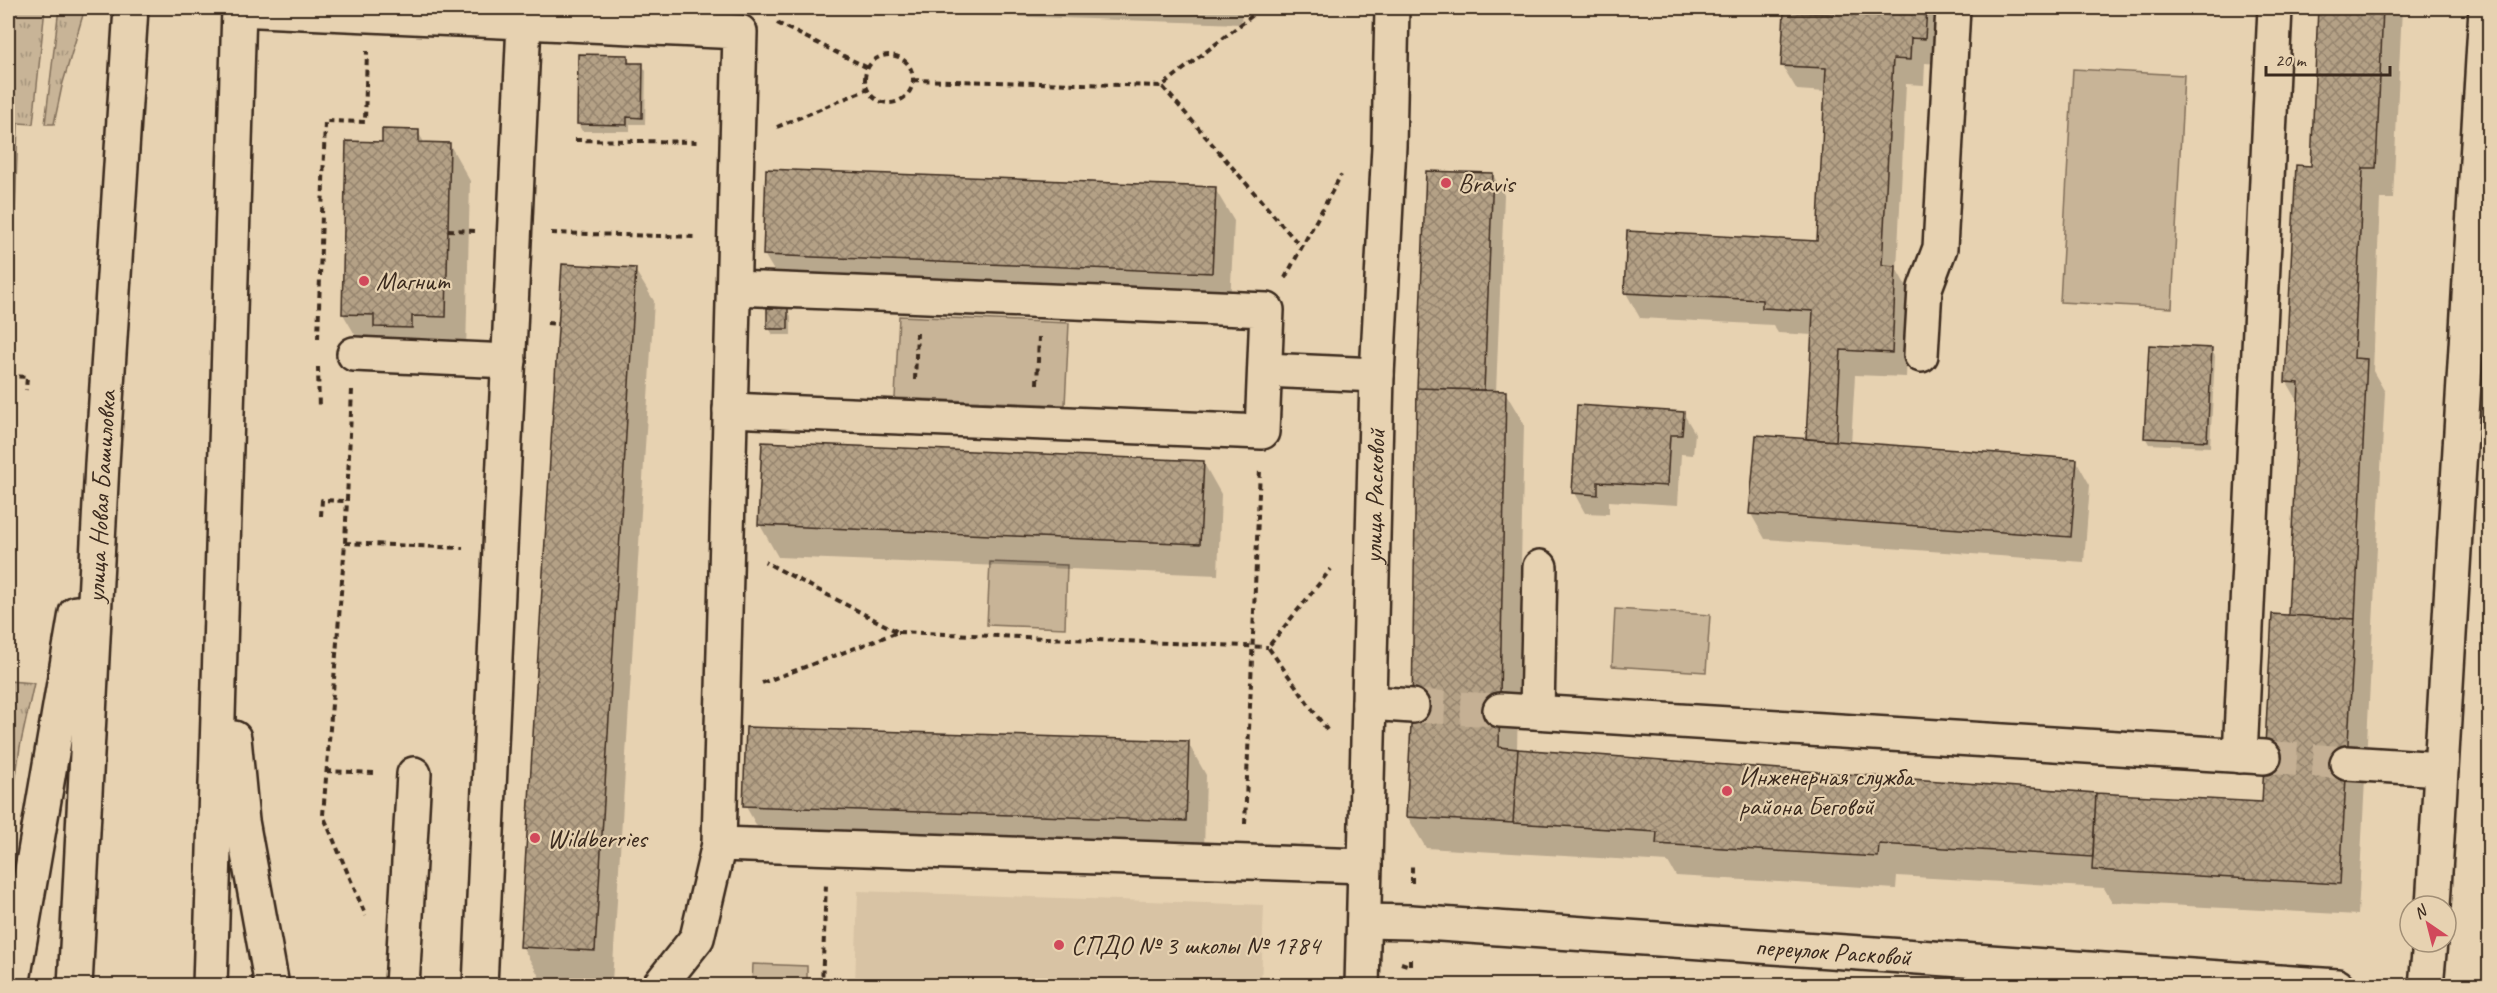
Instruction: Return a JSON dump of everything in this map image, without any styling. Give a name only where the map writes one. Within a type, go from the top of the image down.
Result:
[{"type":"main road","name":"улица Новая Башиловка","points":[[75,986],[102,464],[131,8]]},
{"type":"main road","points":[[210,986],[220,586],[239,8],[368,16],[479,14],[524,23],[750,19],[738,143],[719,844],[697,938],[659,986]]},
{"type":"main road","name":"улица Расковой","points":[[1362,986],[1377,375],[1389,146],[1392,8]]},
{"type":"main road","points":[[1921,355],[1925,288],[1940,248],[1953,8]]},
{"type":"main road","points":[[1500,710],[2252,756],[2274,8]]},
{"type":"main road","points":[[2434,894],[2486,8]]},
{"type":"main road","points":[[480,986],[524,23]]},
{"type":"main road","points":[[730,410],[1262,432],[1267,310],[734,288]]},
{"type":"main road","points":[[354,354],[509,361]]},
{"type":"main road","points":[[1265,370],[1377,375]]},
{"type":"main road","points":[[12,986],[102,464]]},
{"type":"main road","points":[[1537,712],[1540,567]]},
{"type":"main road","points":[[220,586],[242,821],[272,986]]},
{"type":"main road","points":[[1369,702],[1412,706]]},
{"type":"main road","points":[[2347,763],[2441,768]]},
{"type":"main road","points":[[402,986],[414,774]]},
{"type":"main road","points":[[719,844],[1243,862],[1297,860],[1365,866]]},
{"type":"main road","name":"переулок Расковой","points":[[1364,921],[1423,923],[2237,982],[2337,986]]},
{"type":"main road","points":[[2426,986],[2429,954]]},
{"type":"path","points":[[912,80],[1162,86],[1258,11],[1258,8]]},
{"type":"path","points":[[319,409],[317,352],[325,121],[365,122],[368,16]]},
{"type":"path","points":[[750,19],[868,68]]},
{"type":"path","points":[[894,56],[911,69],[912,80],[910,91],[905,97],[892,104],[877,100],[867,89],[866,75],[868,68],[879,58],[894,56]]},
{"type":"path","points":[[1162,86],[1301,247]]},
{"type":"path","points":[[575,140],[738,143],[867,89]]},
{"type":"path","points":[[1267,310],[1341,175]]},
{"type":"path","points":[[448,230],[735,238]]},
{"type":"path","points":[[913,418],[919,295]]},
{"type":"path","points":[[1035,423],[1040,300]]},
{"type":"path","points":[[317,352],[354,354],[345,543],[323,815],[368,922]]},
{"type":"path","points":[[8,376],[27,377],[26,390]]},
{"type":"path","points":[[1243,862],[1262,432]]},
{"type":"path","points":[[8,494],[10,494],[9,505]]},
{"type":"path","points":[[321,516],[322,500],[346,501]]},
{"type":"path","points":[[727,542],[898,632]]},
{"type":"path","points":[[345,543],[500,550]]},
{"type":"path","points":[[1268,647],[1331,569]]},
{"type":"path","points":[[723,697],[898,632],[1268,647]]},
{"type":"path","points":[[1268,647],[1327,730]]},
{"type":"path","points":[[822,986],[828,848]]},
{"type":"path","points":[[1412,886],[1413,864]]},
{"type":"shaded area","name":"СПДО № 3 школы № 1784","points":[[858,891],[1264,905],[1261,985],[855,985]]},
{"type":"green space","points":[[8,8],[45,8],[33,124],[18,123],[14,245],[8,248]]},
{"type":"green space","points":[[59,8],[85,8],[62,86],[54,124],[45,124]]},
{"type":"green space","points":[[2073,69],[2184,75],[2172,308],[2060,302]]},
{"type":"green space","points":[[899,316],[1069,323],[1065,405],[895,398]]},
{"type":"green space","points":[[990,562],[1067,565],[1065,628],[987,625]]},
{"type":"green space","points":[[1615,609],[1710,615],[1706,672],[1612,666]]},
{"type":"green space","points":[[8,681],[34,683],[20,747],[8,833]]},
{"type":"green space","points":[[753,964],[807,966],[807,985],[752,985]]},
{"type":"building","points":[[1835,8],[1927,8],[1925,39],[1911,38],[1910,60],[1893,59],[1882,265],[1896,266],[1892,353],[1841,350],[1836,441],[1806,439],[1813,311],[1762,308],[1762,300],[1624,293],[1627,231],[1817,241],[1826,68],[1781,66],[1784,12],[1834,14]]},
{"type":"building","points":[[2318,8],[2383,8],[2376,168],[2363,168],[2354,358],[2367,359],[2355,619],[2288,615],[2299,383],[2285,382],[2296,165],[2311,166]]},
{"type":"building","points":[[578,54],[628,55],[628,63],[643,63],[642,118],[627,117],[627,125],[577,124]]},
{"type":"building","points":[[382,129],[419,130],[419,142],[450,143],[446,317],[412,316],[412,328],[374,327],[374,315],[342,314],[346,141],[382,142]]},
{"type":"building","points":[[766,169],[1216,187],[1212,273],[763,255]]},
{"type":"building","points":[[1426,171],[1493,173],[1484,390],[1417,388]]},
{"type":"building","points":[[562,264],[636,268],[595,951],[520,947]]},
{"type":"building","points":[[767,308],[788,308],[788,329],[767,329]]},
{"type":"building","points":[[2149,345],[2212,348],[2207,441],[2144,438]]},
{"type":"building","points":[[1417,388],[1506,391],[1499,747],[1518,749],[1513,823],[1406,817],[1412,706]]},
{"type":"building","points":[[1577,405],[1684,412],[1682,435],[1670,435],[1667,486],[1598,482],[1598,495],[1572,493]]},
{"type":"building","points":[[1756,435],[2077,459],[2071,537],[1749,514]]},
{"type":"building","points":[[762,442],[1204,461],[1200,544],[758,525]]},
{"type":"building","points":[[2272,614],[2355,619],[2340,884],[2092,870],[2096,793],[2262,802]]},
{"type":"building","points":[[746,727],[1189,741],[1186,821],[743,806]]},
{"type":"building","points":[[1518,749],[2096,793],[2093,857],[1879,844],[1878,857],[1656,844],[1657,832],[1513,823]]},
{"type":"tunnel","points":[[1412,706],[1500,710]]},
{"type":"tunnel","points":[[2264,757],[2347,763]]},
{"type":"place","name":"Bravis","points":[[1446,183]]},
{"type":"place","name":"Магнит","points":[[364,281]]},
{"type":"place","name":"Инженерная служба района Беговой","points":[[1727,791]]},
{"type":"place","name":"Wildberries","points":[[535,838]]},
{"type":"place","name":"СПДО № 3 школы № 1784","points":[[1059,945]]}]
